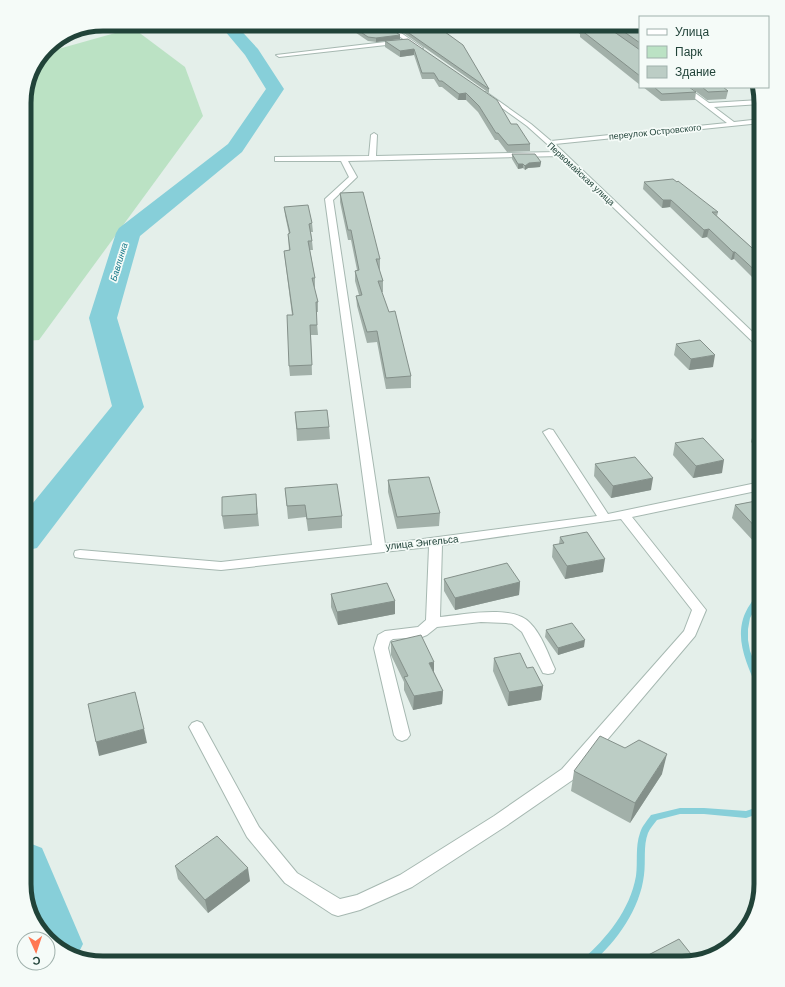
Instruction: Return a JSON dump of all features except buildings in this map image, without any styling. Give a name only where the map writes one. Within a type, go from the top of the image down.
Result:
[{"type":"street","points":[[395,31],[429,54]]},
{"type":"street","points":[[279,55],[411,41]]},
{"type":"street","points":[[684,88],[733,124]]},
{"type":"street","name":"Первомайская улица","points":[[479,90],[529,125],[562,154],[754,332]]},
{"type":"street","points":[[708,105],[754,102]]},
{"type":"street","name":"переулок Островского","points":[[549,143],[754,122]]},
{"type":"street","points":[[372,158],[374,136]]},
{"type":"street","points":[[278,159],[562,154]]},
{"type":"street","points":[[344,159],[353,177],[329,199],[379,547]]},
{"type":"street","points":[[549,432],[605,519]]},
{"type":"street","name":"улица Энгельса","points":[[80,554],[221,566],[379,547],[436,542],[605,519],[754,487]]},
{"type":"street","points":[[197,727],[253,832],[291,878],[338,908],[360,902],[406,881],[500,821],[568,774],[690,633],[699,610],[624,515]]},
{"type":"street","points":[[433,622],[436,542]]},
{"type":"street","points":[[402,735],[381,648],[383,639],[390,634],[422,632],[433,622],[501,617],[513,618],[525,626],[548,670]]},
{"type":"green space","points":[[122,31],[137,31],[185,67],[203,116],[39,340],[31,341],[31,99],[33,85],[38,71],[55,50]]},
{"type":"waterway","name":"Бавлинка","points":[[31,530],[128,407],[103,318],[128,233],[235,148],[275,89],[252,53],[233,31]]},
{"type":"waterway","points":[[754,603],[744,629],[744,640],[754,671]]},
{"type":"waterway","points":[[594,956],[613,935],[633,901],[640,876],[642,838],[654,817],[680,811],[704,811],[746,815],[754,812]]},
{"type":"waterway","name":"Бавлинка","points":[[31,882],[50,931]]}]
